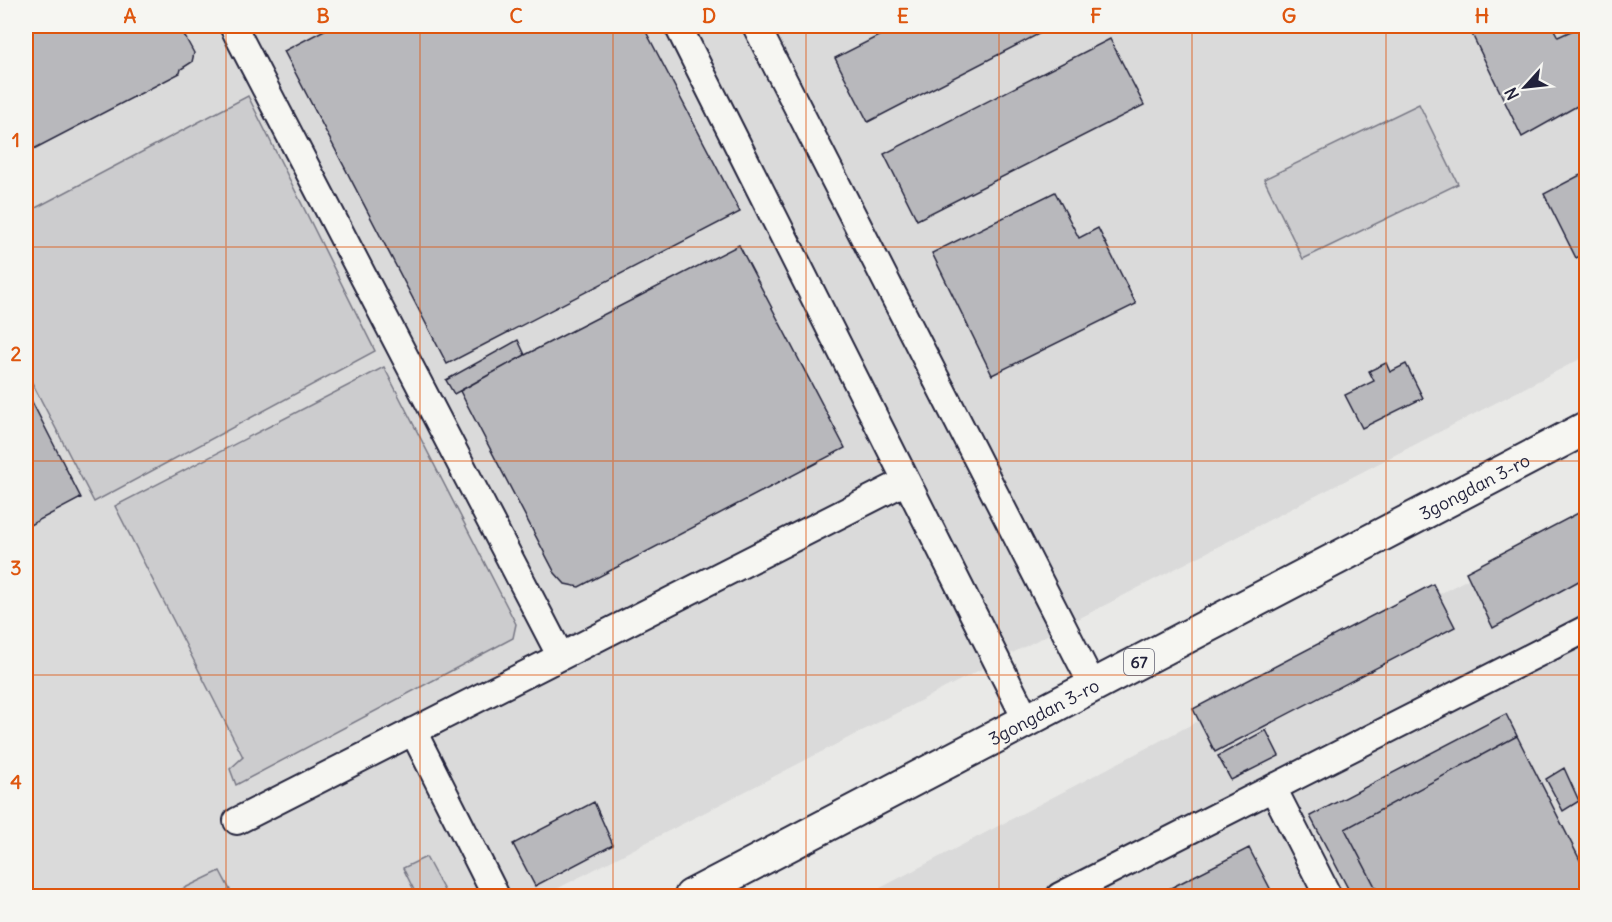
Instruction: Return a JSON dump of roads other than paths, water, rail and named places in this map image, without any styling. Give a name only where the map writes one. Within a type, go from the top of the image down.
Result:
[{"type":"main road","name":"3gongdan 3-ro","points":[[691,897],[1587,428]]},
{"type":"lane","points":[[232,26],[560,656]]},
{"type":"lane","points":[[678,26],[1027,721]]},
{"type":"lane","points":[[756,26],[1093,686]]},
{"type":"lane","points":[[237,822],[906,481]]},
{"type":"lane","points":[[1059,897],[1587,629]]},
{"type":"lane","points":[[413,731],[496,897]]},
{"type":"lane","points":[[1273,788],[1329,897]]}]
